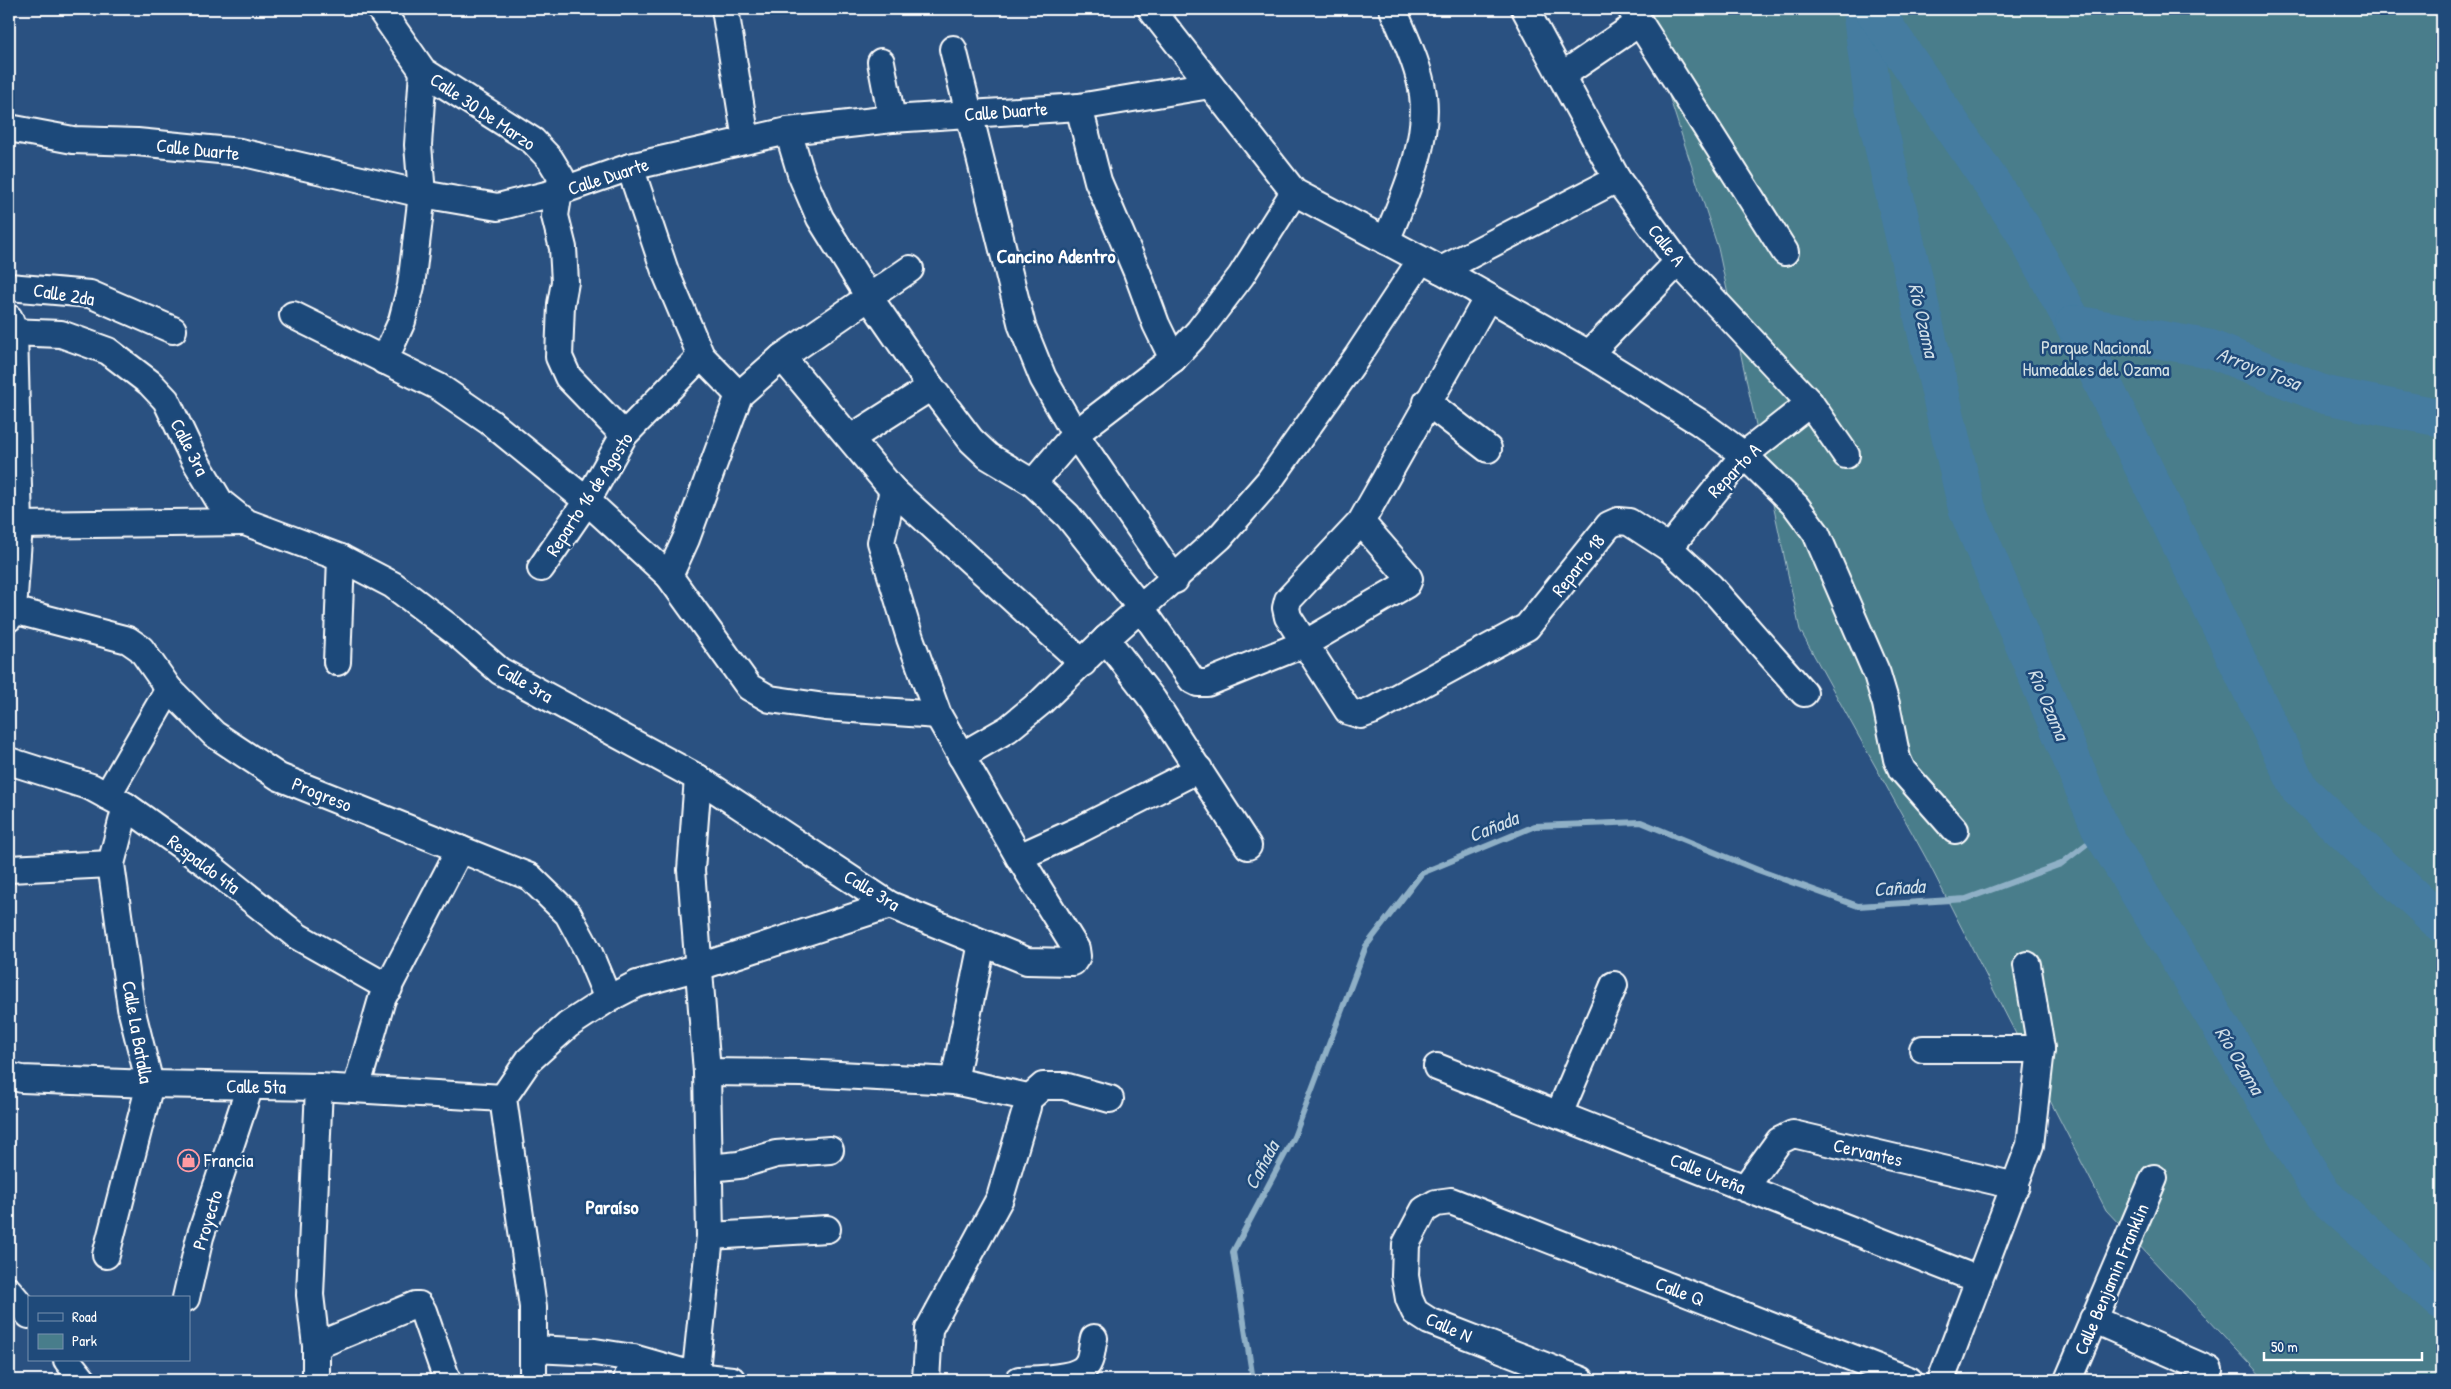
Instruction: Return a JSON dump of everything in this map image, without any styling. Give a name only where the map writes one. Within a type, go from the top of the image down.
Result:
[{"type":"street","name":"Calle 30 De Marzo","points":[[380,9],[423,71],[533,141],[550,159],[561,177],[555,216],[563,248],[565,282],[561,304],[559,357],[568,377],[624,435]]},
{"type":"street","points":[[725,9],[746,140]]},
{"type":"street","points":[[1151,9],[1294,192],[1431,265],[1589,354],[1699,422],[1744,455],[1796,506],[1816,533],[1876,674],[1886,704],[1897,759],[1902,770],[1955,830]]},
{"type":"street","points":[[1386,241],[1411,175],[1424,120],[1422,93],[1415,65],[1392,9]]},
{"type":"street","name":"Calle A","points":[[1525,9],[1617,179],[1678,262],[1810,403],[1846,455]]},
{"type":"street","points":[[1561,76],[1635,16],[1785,252]]},
{"type":"street","points":[[953,48],[971,114],[1002,251],[1022,326],[1043,378],[1075,434],[1175,580]]},
{"type":"street","points":[[881,62],[892,119]]},
{"type":"street","points":[[384,361],[402,321],[411,286],[422,194],[418,145],[423,71]]},
{"type":"street","name":"Calle Duarte","points":[[9,128],[73,140],[138,142],[240,152],[422,194],[498,207],[558,192],[630,167],[788,131],[892,119],[1079,106],[1210,85]]},
{"type":"street","points":[[1079,106],[1098,181],[1137,272],[1156,324],[1173,359]]},
{"type":"street","points":[[788,131],[801,174],[820,218],[868,297],[931,387],[971,440],[988,456],[1033,483],[1068,516],[1141,608],[1192,680],[1198,683],[1207,683],[1306,643],[1407,584],[1409,580],[1407,575],[1361,522]]},
{"type":"street","points":[[630,167],[665,271],[700,356],[740,395]]},
{"type":"street","points":[[961,756],[1008,729],[1041,702],[1106,639],[1175,580],[1220,537],[1269,481],[1357,357],[1431,265],[1617,179]]},
{"type":"street","points":[[1033,483],[1075,434],[1173,359],[1199,331],[1241,276],[1294,192]]},
{"type":"street","points":[[1589,354],[1678,262]]},
{"type":"street","points":[[669,576],[686,539],[740,395],[782,356],[910,268]]},
{"type":"street","name":"Calle 2da","points":[[9,287],[90,294],[173,330]]},
{"type":"street","points":[[1306,643],[1288,617],[1286,608],[1288,600],[1361,522],[1427,402],[1488,297]]},
{"type":"street","points":[[293,315],[439,388],[490,422],[587,501],[669,576],[749,687],[770,699],[825,708],[938,715]]},
{"type":"street","points":[[11,327],[19,525],[11,614]]},
{"type":"street","name":"Calle 3ra","points":[[11,327],[62,334],[108,351],[150,383],[166,400],[193,458],[220,502],[245,522],[341,558],[393,585],[454,631],[500,671],[698,778],[890,905],[1027,961],[1073,962],[1077,956],[1076,948],[1019,857]]},
{"type":"street","name":"Reparto 16 de Agosto","points":[[541,568],[587,501],[624,435],[700,356]]},
{"type":"street","points":[[782,356],[893,490],[1083,663]]},
{"type":"street","points":[[851,438],[931,387]]},
{"type":"street","points":[[1427,402],[1488,449]]},
{"type":"street","name":"Reparto A","points":[[1670,548],[1744,455],[1810,403]]},
{"type":"street","points":[[893,490],[881,542],[910,638],[938,715],[1019,857],[1079,830],[1199,769]]},
{"type":"street","name":"Reparto 18","points":[[1306,643],[1348,711],[1361,715],[1372,711],[1528,627],[1609,525],[1618,521],[1629,522],[1670,548],[1710,586],[1804,693]]},
{"type":"street","points":[[19,525],[245,522]]},
{"type":"street","points":[[337,662],[341,558]]},
{"type":"street","name":"Progreso","points":[[11,614],[128,640],[140,649],[169,690],[214,734],[280,776],[530,877],[568,914],[589,953],[608,998]]},
{"type":"street","points":[[1106,639],[1153,700],[1248,846]]},
{"type":"street","name":"Calle La Batalla","points":[[106,1255],[150,1084],[132,1008],[111,864],[116,801],[169,690]]},
{"type":"street","name":"Respaldo 4ta","points":[[9,762],[91,787],[116,801],[207,864],[297,936],[388,988]]},
{"type":"street","points":[[695,1378],[710,1236],[707,1072],[691,870],[698,778]]},
{"type":"street","points":[[356,1089],[382,999],[460,849]]},
{"type":"street","points":[[9,869],[111,864]]},
{"type":"street","points":[[533,1380],[532,1307],[503,1098],[529,1060],[568,1025],[608,998],[637,984],[699,967],[890,905]]},
{"type":"street","points":[[954,1081],[982,943]]},
{"type":"street","points":[[1941,1380],[2030,1145],[2041,1049],[2027,965]]},
{"type":"street","points":[[1559,1114],[1614,985]]},
{"type":"street","points":[[1923,1049],[2041,1049]]},
{"type":"street","name":"Calle Ureña","points":[[1437,1068],[1559,1114],[1979,1280]]},
{"type":"street","points":[[707,1072],[801,1073],[954,1081],[1022,1096],[1026,1101],[1028,1107],[1000,1198],[929,1329],[926,1380]]},
{"type":"street","name":"Calle 5ta","points":[[9,1076],[22,1079],[150,1084],[319,1087],[503,1098]]},
{"type":"street","name":"Proyecto","points":[[186,1296],[200,1237],[250,1086]]},
{"type":"street","points":[[1026,1101],[1043,1086],[1064,1086],[1110,1099]]},
{"type":"street","points":[[316,1380],[316,1346],[310,1295],[319,1087]]},
{"type":"street","name":"Cervantes","points":[[1745,1188],[1779,1141],[1793,1134],[2016,1186]]},
{"type":"street","points":[[709,1168],[739,1165],[776,1154],[830,1150]]},
{"type":"street","name":"Calle Benjamin Franklin","points":[[2068,1380],[2154,1178]]},
{"type":"street","name":"Calle N","points":[[1450,1201],[1436,1203],[1424,1210],[1406,1244],[1406,1276],[1409,1299],[1415,1312],[1428,1320],[1581,1380]]},
{"type":"street","name":"Calle Q","points":[[1450,1201],[1909,1380]]},
{"type":"street","points":[[710,1236],[827,1229]]},
{"type":"street","points":[[9,1291],[28,1314]]},
{"type":"street","points":[[316,1346],[419,1305],[447,1380]]},
{"type":"street","points":[[2093,1319],[2210,1370]]},
{"type":"street","points":[[1019,1380],[1075,1374],[1084,1369],[1089,1361],[1094,1338]]},
{"type":"street","points":[[534,1349],[595,1352],[630,1369],[695,1378],[732,1380]]},
{"type":"street","points":[[69,1362],[83,1380]]},
{"type":"green space","name":"Parque Nacional Humedales del Ozama","points":[[1641,9],[2442,9],[2442,1380],[2265,1380],[2106,1210],[1926,858],[1800,630],[1718,248]]},
{"type":"waterway","name":"Río Ozama","points":[[1861,9],[1874,106],[1967,508],[2102,832],[2323,1195],[2442,1301]]},
{"type":"waterway","points":[[1873,9],[2022,228],[2074,324],[2300,790],[2442,924]]},
{"type":"waterway","name":"Arroyo Tosa","points":[[2074,324],[2211,349],[2325,395],[2442,418]]},
{"type":"waterway","name":"Cañada","points":[[1253,1380],[1233,1252],[1294,1137],[1366,946],[1422,873],[1535,826],[1641,822],[1758,870],[1858,906],[1966,899],[2061,864],[2102,832]]},
{"type":"place","name":"Francia","points":[[188,1160]]},
{"type":"district","name":"Cancino Adentro","points":[[1056,255]]},
{"type":"district","name":"Paraíso","points":[[612,1206]]}]
